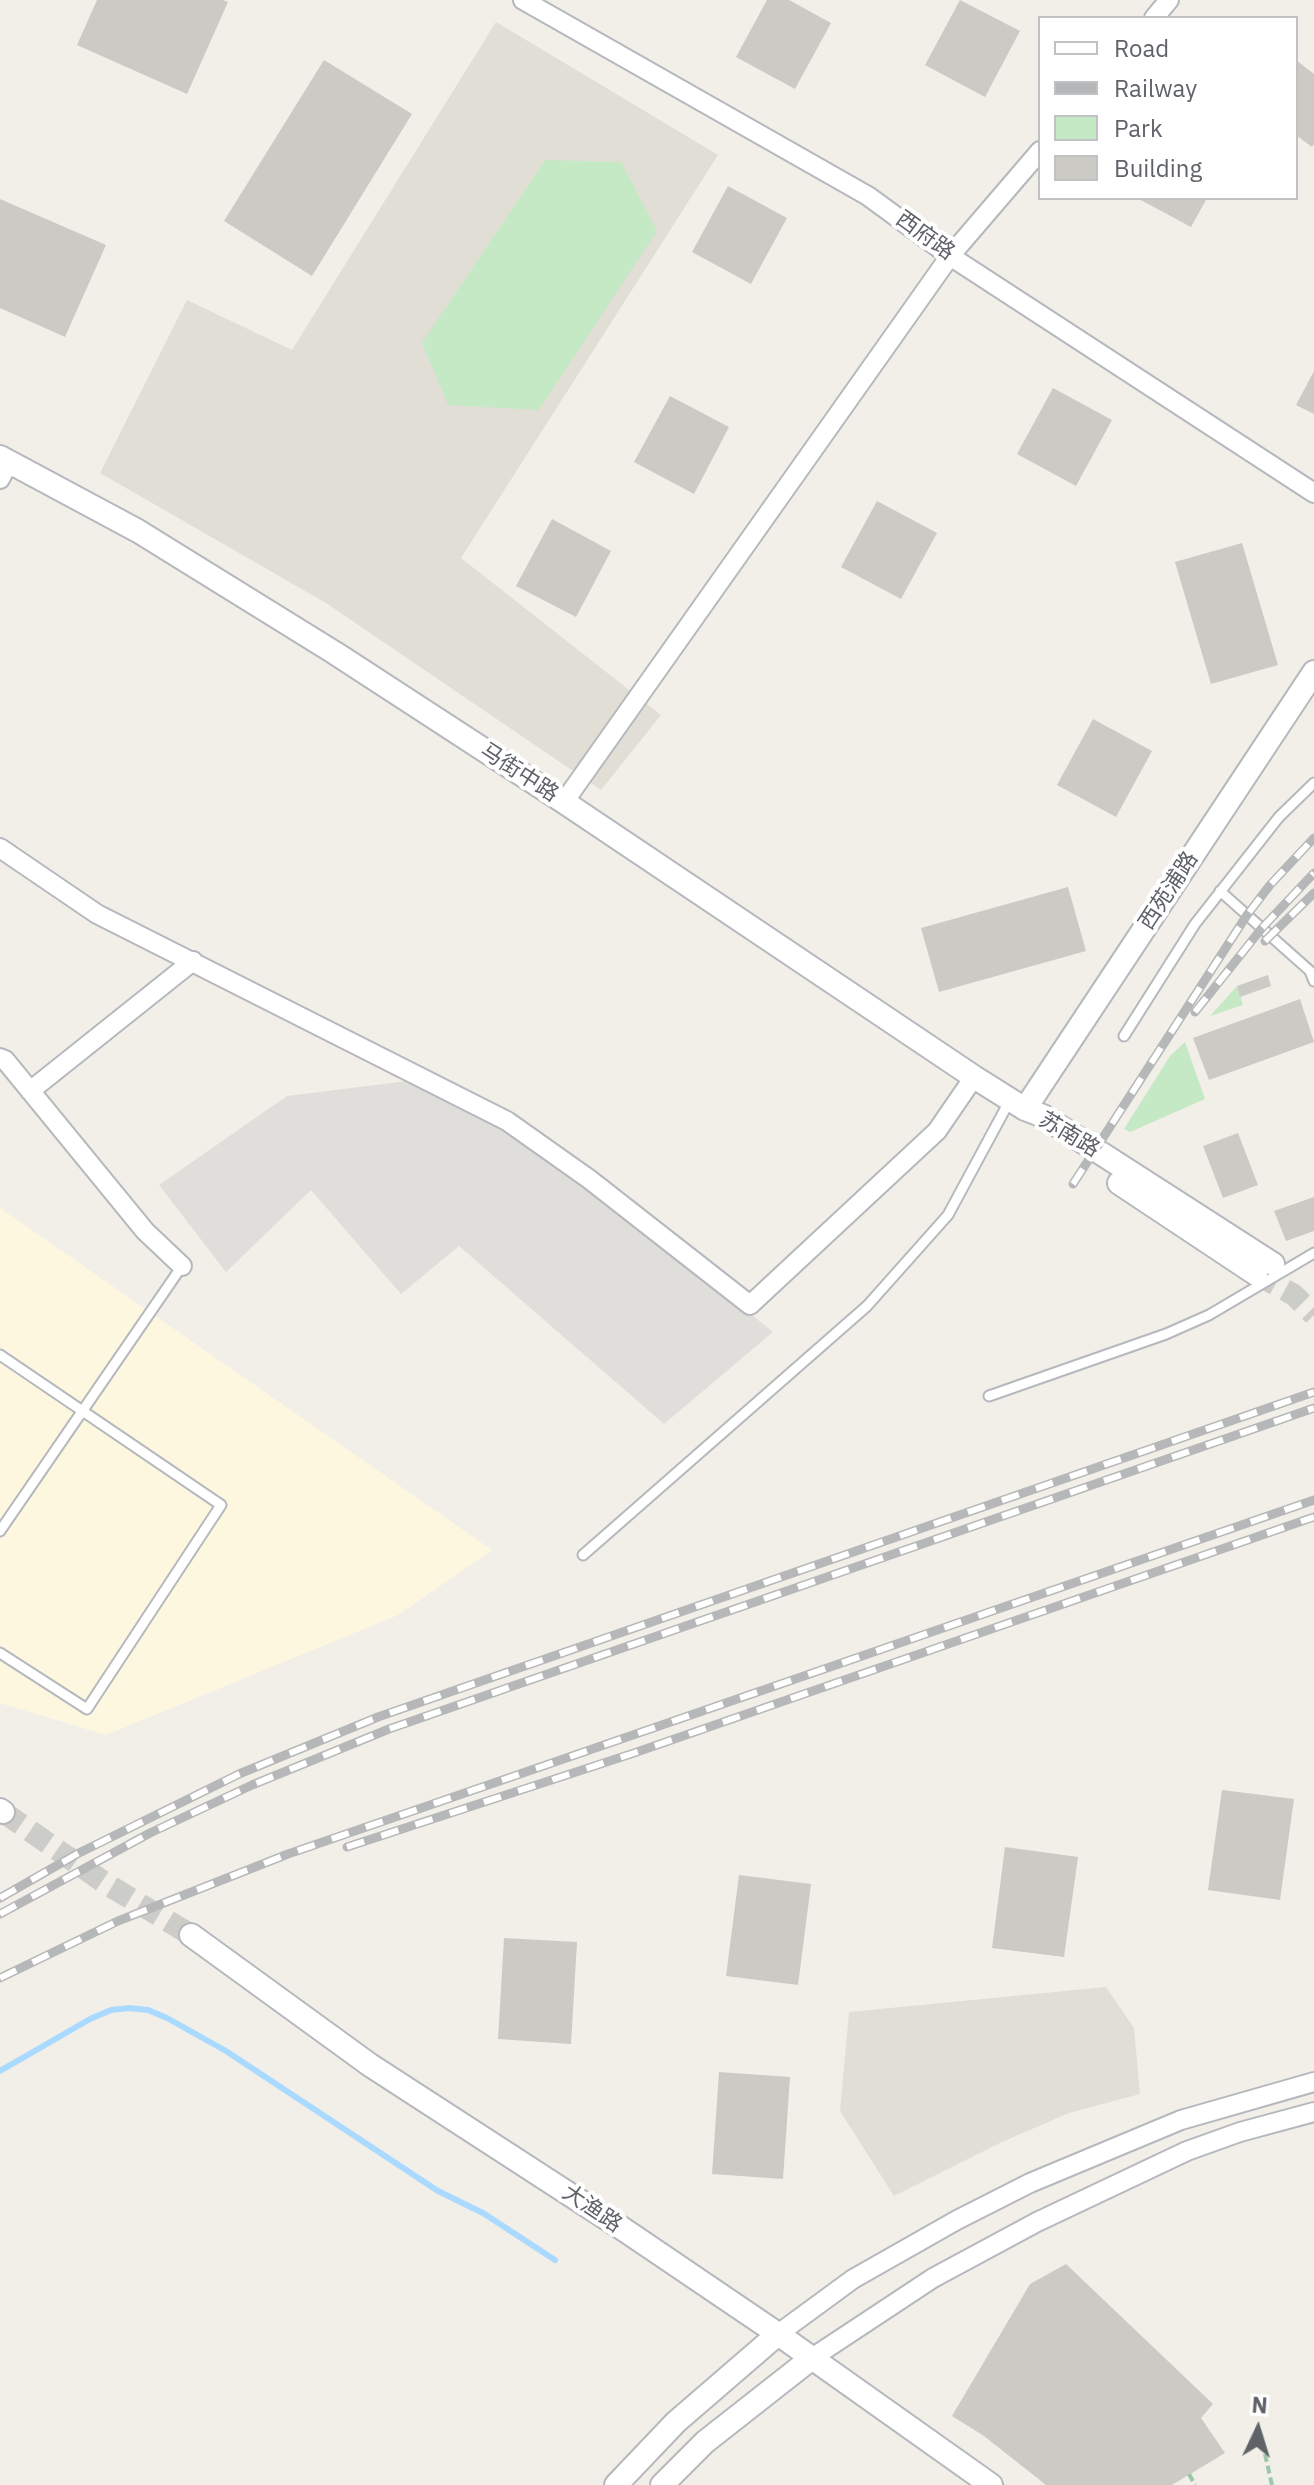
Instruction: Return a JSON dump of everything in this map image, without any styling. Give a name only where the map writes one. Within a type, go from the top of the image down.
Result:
[{"type":"street","name":"西府路","points":[[523,0],[868,196],[950,256],[1314,493]]},
{"type":"street","points":[[1156,16],[1169,0]]},
{"type":"street","points":[[564,802],[950,256],[1038,153]]},
{"type":"street","name":"马街中路","points":[[3,466],[138,531],[335,653],[1017,1104]]},
{"type":"street","name":"西苑浦路","points":[[1017,1104],[1314,672]]},
{"type":"street","points":[[0,848],[97,914],[507,1121],[589,1179],[750,1305],[937,1131],[974,1077]]},
{"type":"street","points":[[30,1091],[193,961]]},
{"type":"street","points":[[0,1058],[145,1231],[182,1266]]},
{"type":"street","name":"苏南路","points":[[1017,1104],[1043,1116],[1265,1269]]},
{"type":"street","name":"大渔路","points":[[191,1935],[370,2065],[527,2165],[778,2334],[991,2485]]},
{"type":"street","points":[[616,2485],[676,2422],[778,2334],[853,2279],[1030,2183],[1181,2120],[1314,2082]]},
{"type":"street","points":[[662,2485],[705,2442],[812,2358],[933,2278],[1050,2216],[1187,2151],[1240,2132],[1314,2112]]},
{"type":"lane","points":[[1124,1036],[1195,924],[1279,817],[1314,783]]},
{"type":"lane","points":[[1220,891],[1310,971],[1314,981]]},
{"type":"lane","points":[[583,1555],[867,1306],[948,1215],[1017,1104]]},
{"type":"lane","points":[[989,1396],[1166,1334],[1209,1315],[1314,1253]]},
{"type":"lane","points":[[0,1531],[182,1266]]},
{"type":"lane","points":[[0,1355],[221,1505],[87,1709],[0,1653]]},
{"type":"path","points":[[1265,2454],[1272,2485]]},
{"type":"path","points":[[1189,2474],[1195,2485]]},
{"type":"shaded area","points":[[496,22],[718,155],[461,558],[661,715],[601,790],[326,603],[100,473],[187,300],[292,350]]},
{"type":"shaded area","points":[[407,1081],[511,1135],[620,1209],[773,1332],[664,1424],[459,1246],[401,1294],[311,1190],[226,1272],[159,1185],[287,1096]]},
{"type":"shaded area","points":[[0,1208],[492,1550],[398,1615],[106,1735],[0,1703]]},
{"type":"shaded area","points":[[1106,1987],[1134,2028],[1140,2094],[1069,2113],[1002,2142],[894,2196],[840,2111],[849,2012]]},
{"type":"green space","points":[[545,160],[621,162],[657,231],[539,410],[448,405],[422,343]]},
{"type":"green space","points":[[1237,986],[1243,1005],[1210,1016]]},
{"type":"green space","points":[[1185,1042],[1205,1099],[1130,1132],[1124,1129],[1170,1056]]},
{"type":"building","points":[[97,0],[228,2],[187,94],[77,45]]},
{"type":"building","points":[[767,0],[789,0],[831,23],[795,89],[736,57]]},
{"type":"building","points":[[960,0],[1020,31],[985,97],[925,65]]},
{"type":"building","points":[[324,60],[412,114],[312,276],[224,221]]},
{"type":"building","points":[[1298,62],[1314,74],[1312,147],[1298,136]]},
{"type":"building","points":[[728,186],[787,218],[751,284],[692,252]]},
{"type":"building","points":[[0,199],[106,245],[65,337],[0,308]]},
{"type":"building","points":[[1141,200],[1206,200],[1191,227]]},
{"type":"building","points":[[1314,371],[1314,414],[1296,405]]},
{"type":"building","points":[[1053,388],[1112,420],[1076,486],[1017,454]]},
{"type":"building","points":[[670,396],[729,427],[694,494],[634,462]]},
{"type":"building","points":[[877,501],[937,533],[901,599],[841,567]]},
{"type":"building","points":[[552,519],[611,551],[576,617],[516,586]]},
{"type":"building","points":[[1242,543],[1278,665],[1211,684],[1175,562]]},
{"type":"building","points":[[1093,719],[1152,751],[1116,817],[1057,785]]},
{"type":"building","points":[[1068,887],[1086,951],[939,992],[921,928]]},
{"type":"building","points":[[1268,975],[1271,986],[1240,997],[1237,986]]},
{"type":"building","points":[[1300,999],[1314,1042],[1209,1080],[1193,1038]]},
{"type":"building","points":[[1238,1133],[1258,1185],[1223,1198],[1203,1146]]},
{"type":"building","points":[[1314,1197],[1314,1231],[1286,1241],[1274,1211]]},
{"type":"building","points":[[1222,1790],[1294,1799],[1280,1900],[1208,1890]]},
{"type":"building","points":[[1005,1847],[1078,1857],[1064,1957],[992,1948]]},
{"type":"building","points":[[739,1875],[811,1884],[798,1985],[726,1976]]},
{"type":"building","points":[[504,1938],[577,1942],[571,2044],[498,2039]]},
{"type":"building","points":[[719,2072],[790,2077],[783,2179],[712,2174]]},
{"type":"building","points":[[1066,2264],[1213,2404],[1201,2418],[1225,2453],[1172,2485],[1046,2485],[984,2436],[952,2416],[1030,2284]]},
{"type":"waterway","points":[[0,2071],[111,2010],[148,2010],[226,2051],[438,2191],[483,2213],[555,2260]]},
{"type":"tunnel","points":[[1256,1274],[1294,1295],[1314,1315]]},
{"type":"tunnel","points":[[3,1812],[105,1883],[191,1935]]},
{"type":"railway","points":[[1073,1184],[1247,915],[1314,838]]},
{"type":"railway","points":[[1195,1012],[1262,928],[1314,873]]},
{"type":"railway","points":[[1265,941],[1314,893]]},
{"type":"railway","points":[[0,1898],[77,1854],[239,1774],[378,1717],[1314,1392]]},
{"type":"railway","points":[[0,1914],[150,1833],[252,1785],[389,1729],[1314,1408]]},
{"type":"railway","points":[[0,1978],[118,1921],[288,1854],[1314,1500]]},
{"type":"railway","points":[[347,1847],[634,1753],[1314,1517]]}]
